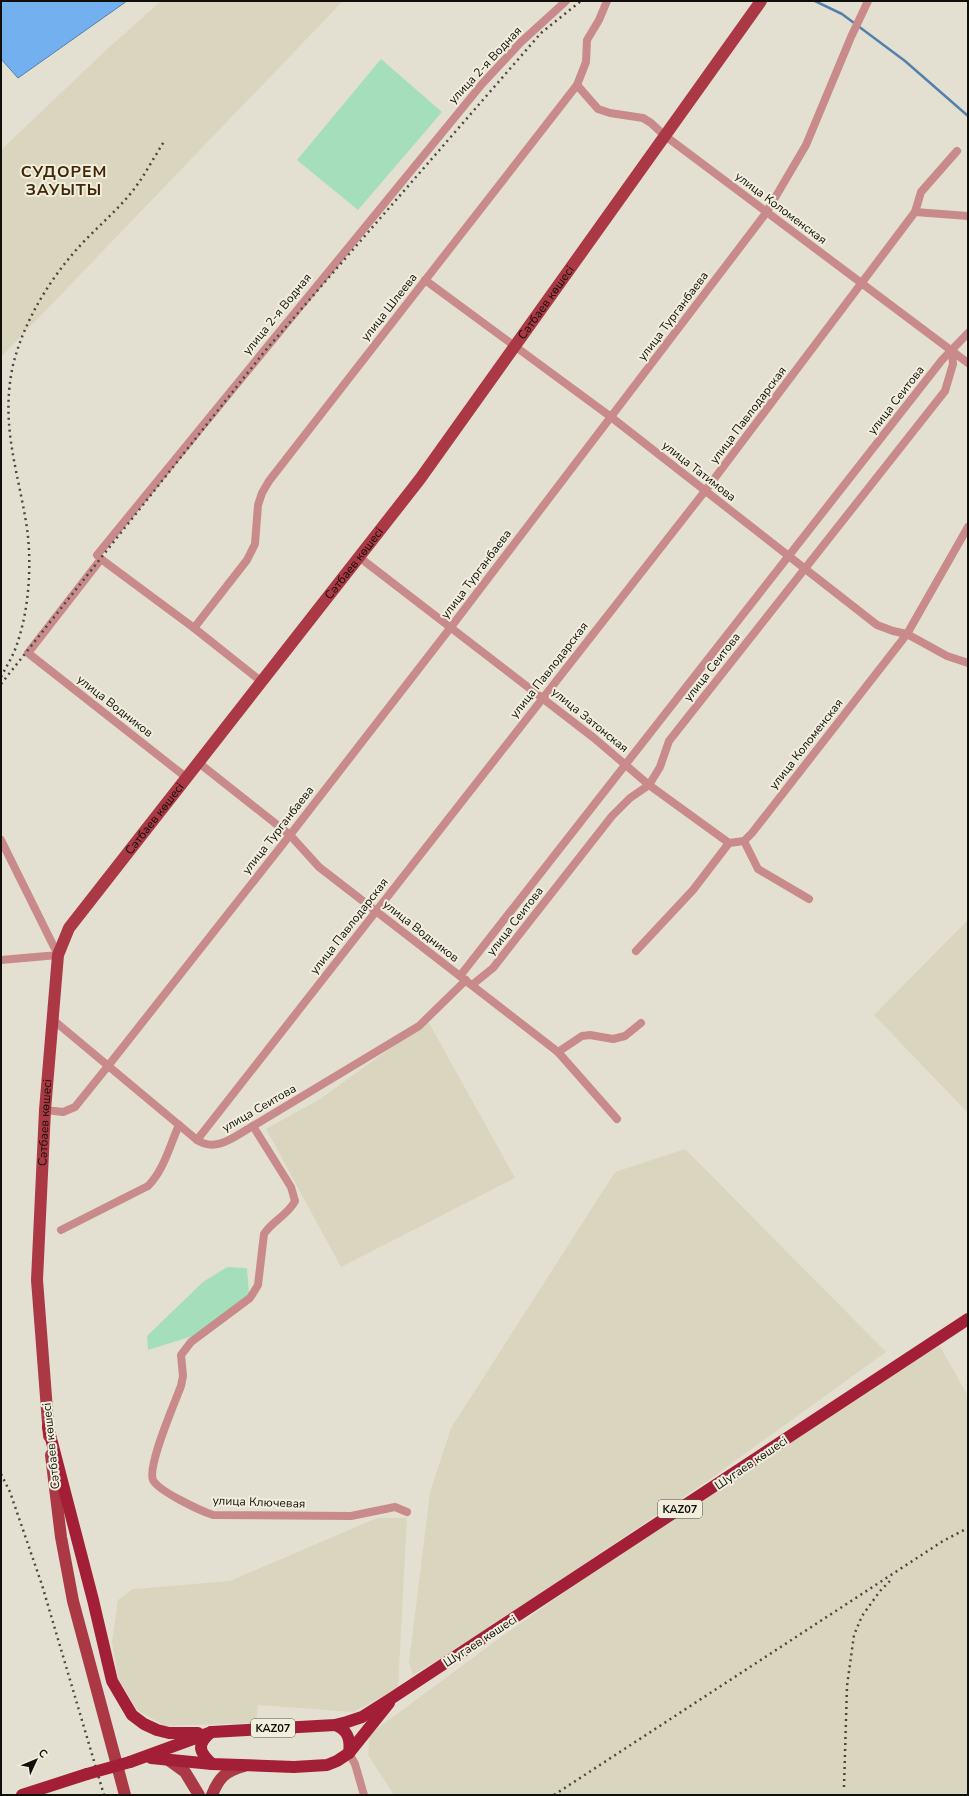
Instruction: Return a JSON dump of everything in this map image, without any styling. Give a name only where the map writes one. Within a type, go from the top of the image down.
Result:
[{"type":"highway","name":"Шугаев көшесі","points":[[22,1795],[87,1774],[145,1758],[212,1732],[335,1725],[362,1716],[392,1698],[968,1319]]},
{"type":"highway","points":[[48,1428],[93,1600],[112,1681],[132,1715],[144,1724],[157,1730],[169,1733],[212,1732]]},
{"type":"highway","name":"Шугаев көшесі","points":[[212,1764],[294,1767],[327,1764],[337,1760],[349,1752],[378,1718],[392,1698]]},
{"type":"highway","points":[[335,1725],[344,1729],[349,1737],[351,1743],[349,1752]]},
{"type":"highway","points":[[212,1732],[202,1739],[200,1748],[203,1756],[212,1764]]},
{"type":"highway","name":"Шугаев көшесі","points":[[145,1758],[167,1759]]},
{"type":"highway","name":"KAZ07","points":[[167,1759],[212,1764]]},
{"type":"main road","name":"Сәтбаев көшесі","points":[[125,1795],[74,1601],[62,1537],[48,1428],[37,1280],[45,1110],[58,955],[69,928],[420,479],[761,1]]},
{"type":"main road","points":[[167,1759],[185,1772],[199,1795]]},
{"type":"main road","points":[[212,1795],[216,1784],[229,1770],[248,1765]]},
{"type":"street","name":"улица 2-я Водная","points":[[28,653],[101,559],[97,555],[482,84],[521,42],[566,1]]},
{"type":"street","name":"улица Шлеева","points":[[194,628],[247,560],[255,544],[258,505],[262,493],[269,481],[576,86],[586,62],[587,40],[599,20],[607,1]]},
{"type":"street","name":"улица Турганбаева","points":[[45,1110],[63,1112],[75,1107],[108,1066],[290,835],[611,418],[766,213],[806,145],[851,37],[868,1]]},
{"type":"street","name":"улица Коломенская","points":[[576,86],[598,109],[610,113],[643,118],[652,123],[664,135],[766,213],[968,363]]},
{"type":"street","name":"улица Павлодарская","points":[[197,1140],[705,491],[915,212],[921,192],[956,151]]},
{"type":"street","points":[[915,212],[968,216]]},
{"type":"street","name":"улица Татимова","points":[[425,280],[515,345],[611,418],[877,625],[893,631],[908,634],[947,656],[968,663]]},
{"type":"street","name":"улица Сеитова","points":[[52,1019],[197,1140],[205,1145],[212,1146],[221,1144],[253,1126],[418,1026],[466,980],[625,765],[942,360],[968,333]]},
{"type":"street","name":"улица Сеитова","points":[[466,980],[493,968],[612,816],[630,798],[649,785],[660,767],[669,741],[945,391],[953,364],[952,351]]},
{"type":"street","name":"улица Коломенская","points":[[744,841],[908,634],[968,527]]},
{"type":"street","name":"улица Затонская","points":[[359,557],[543,698],[649,785],[729,843]]},
{"type":"street","points":[[101,559],[194,628],[262,682]]},
{"type":"street","name":"улица Водников","points":[[28,653],[187,778]]},
{"type":"street","name":"улица Водников","points":[[199,763],[290,835],[319,867],[558,1052],[617,1119]]},
{"type":"street","points":[[1,840],[58,955],[1,960]]},
{"type":"street","points":[[636,951],[693,890],[729,843],[744,841],[758,869],[809,899]]},
{"type":"street","points":[[558,1052],[582,1036],[590,1035],[614,1040],[625,1036],[641,1023]]},
{"type":"street","points":[[61,1230],[148,1186],[156,1178],[160,1171],[179,1125]]},
{"type":"street","name":"улица Ключевая","points":[[253,1126],[291,1187],[295,1201],[291,1208],[268,1228],[264,1234],[258,1285],[250,1298],[191,1342],[181,1355],[183,1376],[181,1386],[152,1464],[152,1478],[157,1486],[200,1511],[213,1515],[351,1516],[395,1506],[407,1512]]},
{"type":"street","points":[[349,1752],[355,1764],[364,1795]]},
{"type":"shaded area","name":"СУДОРЕМ ЗАУЫТЫ","points":[[161,1],[343,1],[1,357],[1,150],[105,51]]},
{"type":"shaded area","points":[[968,920],[968,1113],[874,1015]]},
{"type":"shaded area","points":[[428,1021],[515,1178],[341,1267],[266,1129],[320,1099]]},
{"type":"shaded area","points":[[685,1149],[886,1352],[706,1482],[486,1630],[413,1675],[409,1663],[430,1492],[451,1428],[615,1172]]},
{"type":"shaded area","points":[[940,1346],[968,1396],[968,1795],[394,1795],[368,1755],[370,1734],[497,1640],[680,1510],[898,1369]]},
{"type":"shaded area","points":[[377,1518],[407,1518],[398,1688],[353,1712],[258,1705],[256,1723],[165,1726],[137,1710],[118,1678],[112,1642],[118,1600],[133,1589],[230,1581]]},
{"type":"green space","points":[[381,59],[442,112],[358,210],[297,160]]},
{"type":"green space","points":[[227,1267],[247,1268],[249,1294],[199,1334],[148,1350],[147,1336],[203,1282]]},
{"type":"water","points":[[1,1],[127,1],[18,78],[1,59]]},
{"type":"waterway","points":[[815,1],[842,14],[905,61],[968,116]]},
{"type":"railway","points":[[1,684],[265,351],[541,33],[581,1]]},
{"type":"railway","points":[[1,677],[11,659],[24,619],[27,604],[29,573],[27,528],[9,428],[8,408],[10,387],[17,350],[29,321],[52,280],[78,248],[136,187],[165,140]]},
{"type":"railway","points":[[1,1474],[10,1492],[42,1585],[104,1795]]},
{"type":"railway","points":[[554,1795],[943,1541],[968,1528]]},
{"type":"railway","points":[[844,1787],[847,1686],[854,1635],[862,1616],[880,1591],[891,1580]]},
{"type":"district","name":"СУДОРЕМ ЗАУЫТЫ","points":[[64,181]]}]
